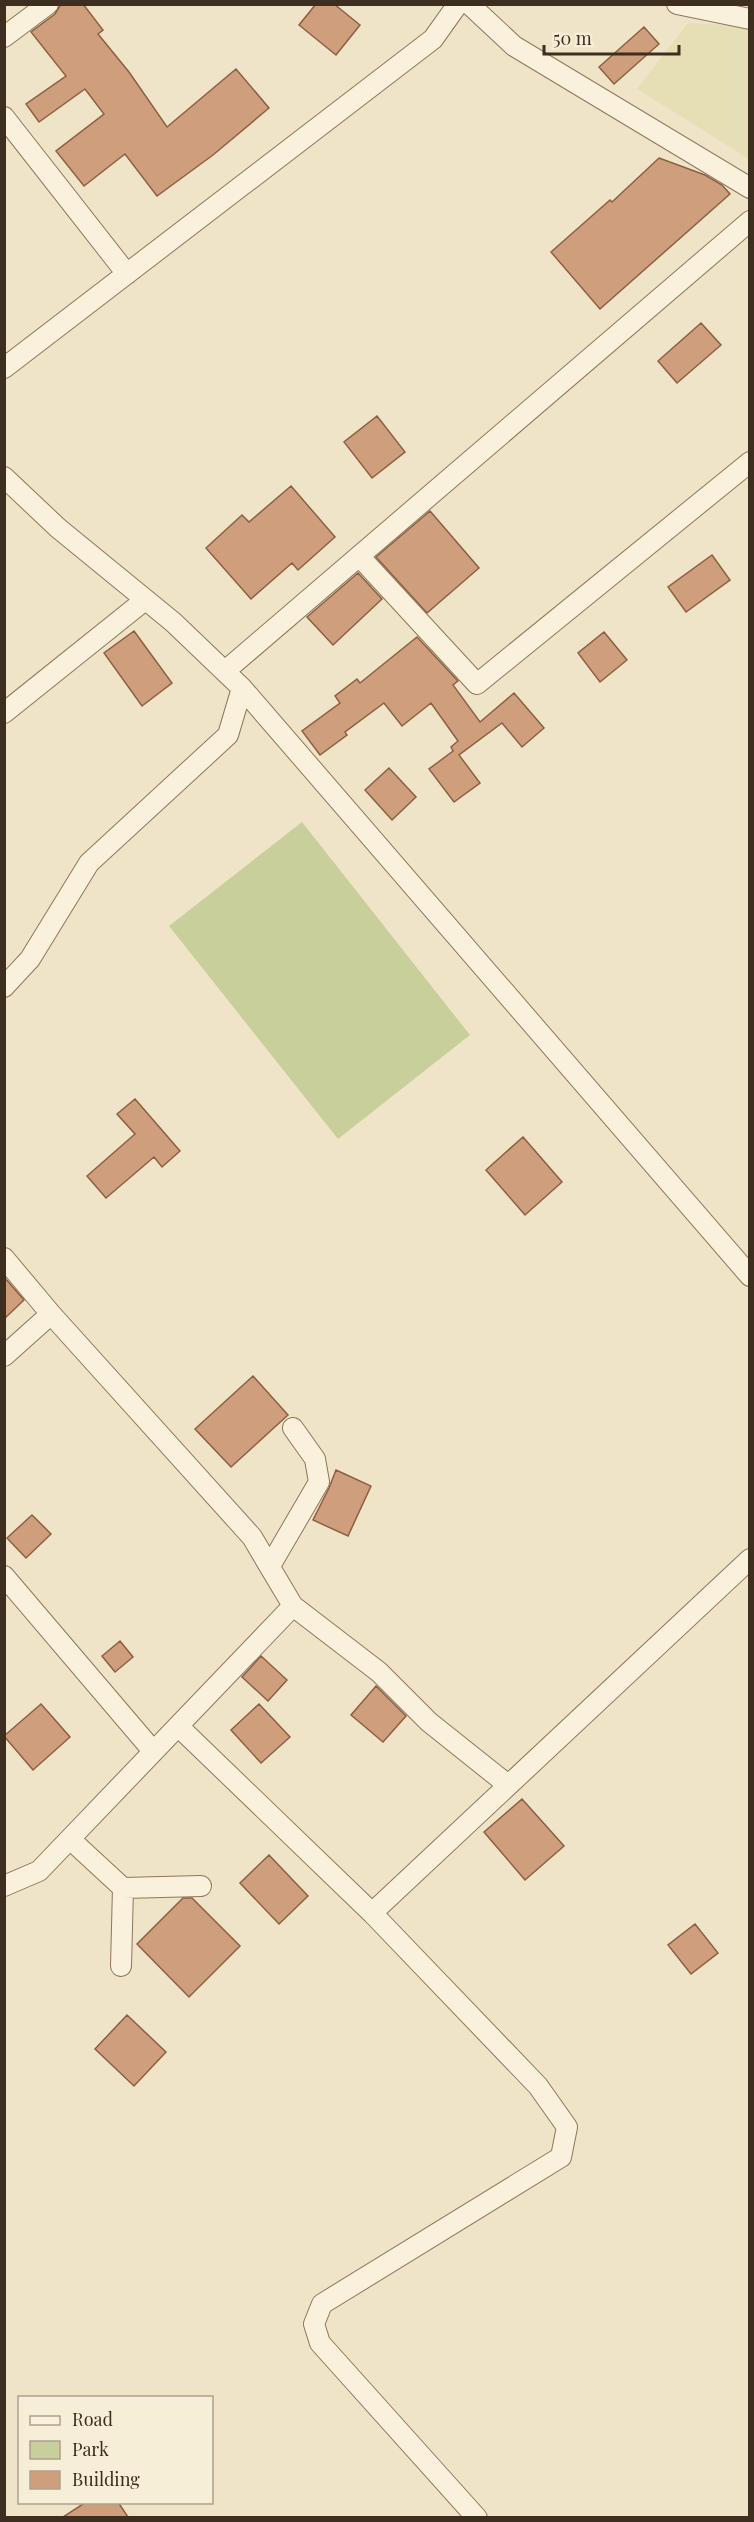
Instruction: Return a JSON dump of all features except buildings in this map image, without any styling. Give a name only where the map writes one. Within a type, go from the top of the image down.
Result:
[{"type":"street","points":[[4,36],[48,4]]},
{"type":"street","points":[[4,368],[433,39],[458,4]]},
{"type":"street","points":[[469,4],[514,46],[750,188]]},
{"type":"street","points":[[677,4],[750,19]]},
{"type":"street","points":[[4,117],[127,274]]},
{"type":"street","points":[[225,671],[750,221]]},
{"type":"street","points":[[359,556],[477,684],[750,462]]},
{"type":"street","points":[[4,477],[57,528],[173,622],[242,687],[750,1276]]},
{"type":"street","points":[[4,713],[145,600]]},
{"type":"street","points":[[4,987],[30,959],[89,863],[228,735],[242,687]]},
{"type":"street","points":[[4,1258],[51,1314],[252,1537],[293,1606],[379,1672],[429,1722],[508,1785]]},
{"type":"street","points":[[4,1356],[51,1314]]},
{"type":"street","points":[[270,1566],[319,1482],[315,1459],[293,1428]]},
{"type":"street","points":[[372,1913],[750,1559]]},
{"type":"street","points":[[4,1576],[153,1751]]},
{"type":"street","points":[[4,1886],[39,1871],[71,1840],[293,1606]]},
{"type":"street","points":[[178,1726],[372,1913],[538,2086],[567,2127],[561,2157],[322,2304],[314,2324],[320,2343],[477,2517]]},
{"type":"street","points":[[71,1840],[123,1888],[201,1886]]},
{"type":"street","points":[[121,1966],[123,1888]]},
{"type":"shaded area","points":[[688,23],[749,26],[749,159],[637,89]]},
{"type":"green space","points":[[302,822],[470,1035],[338,1139],[169,926]]}]
